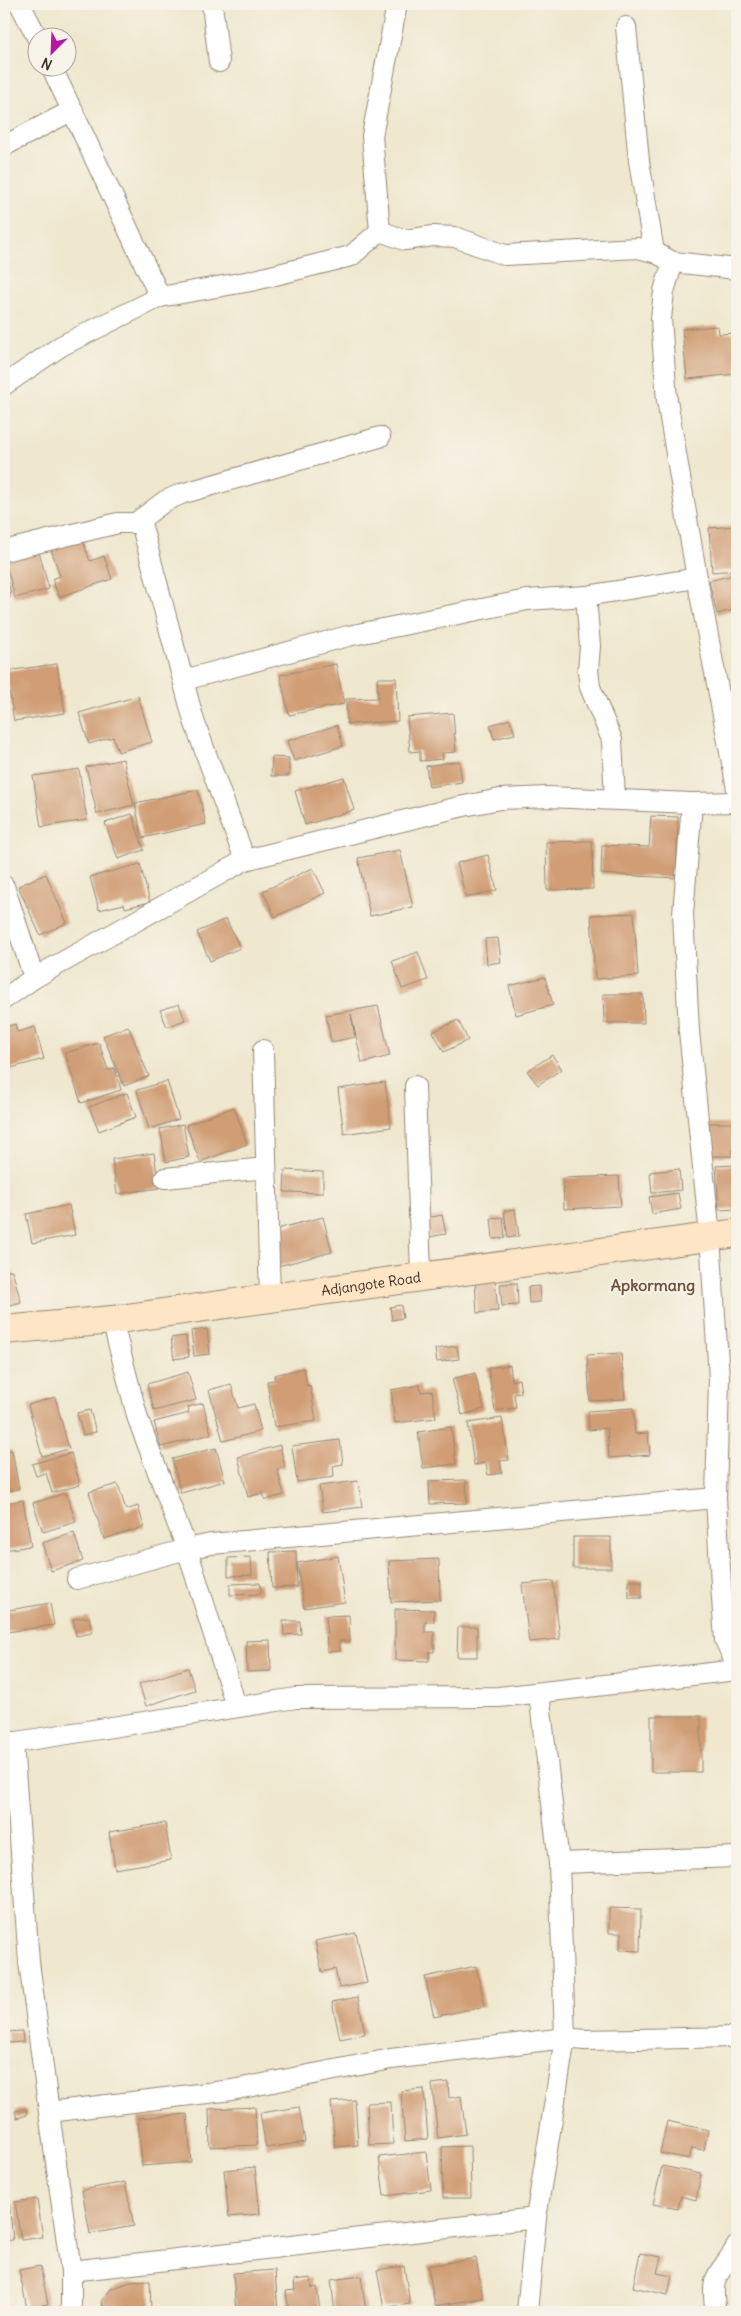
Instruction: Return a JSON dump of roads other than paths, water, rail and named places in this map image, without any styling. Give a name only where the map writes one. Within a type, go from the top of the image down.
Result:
[{"type":"street","points":[[20,4],[32,28]]},
{"type":"street","points":[[212,4],[219,62]]},
{"type":"street","points":[[380,231],[372,136],[397,4]]},
{"type":"street","points":[[626,26],[639,161],[654,252]]},
{"type":"street","points":[[57,78],[160,297]]},
{"type":"street","points":[[4,146],[73,110]]},
{"type":"street","points":[[380,231],[405,240],[433,236],[455,237],[505,255],[617,247],[638,248],[654,252],[673,262],[737,269]]},
{"type":"street","points":[[4,385],[61,346],[160,297],[283,274],[351,256],[380,231]]},
{"type":"street","points":[[673,262],[664,292],[661,319],[667,400],[697,578],[737,789]]},
{"type":"street","points":[[4,551],[118,523],[137,522],[165,501],[181,494],[380,437]]},
{"type":"street","points":[[137,522],[141,523],[148,546],[194,721],[245,860]]},
{"type":"street","points":[[184,680],[348,636],[527,600],[586,596],[697,578]]},
{"type":"street","points":[[586,596],[590,646],[588,670],[590,687],[612,740],[615,799]]},
{"type":"street","points":[[4,999],[34,978],[245,860],[459,807],[500,800],[547,797],[692,803],[737,802]]},
{"type":"street","points":[[692,803],[684,924],[689,1031],[710,1236],[719,1378],[716,1498],[725,1640],[737,1666]]},
{"type":"street","points":[[4,886],[34,978]]},
{"type":"street","points":[[263,1050],[270,1298]]},
{"type":"street","points":[[415,1086],[421,1276]]},
{"type":"street","points":[[165,1178],[266,1168]]},
{"type":"street","name":"Adjangote Road","points":[[4,1330],[112,1320],[737,1233]]},
{"type":"street","points":[[112,1320],[138,1419],[187,1549],[236,1706]]},
{"type":"street","points":[[77,1579],[187,1549],[233,1541],[716,1498]]},
{"type":"street","points":[[71,2312],[71,2271],[30,1962],[9,1743],[296,1698],[499,1697],[737,1670]]},
{"type":"street","points":[[527,2312],[536,2218],[565,2038],[559,1863],[539,1693]]},
{"type":"street","points":[[559,1863],[737,1857]]},
{"type":"street","points":[[49,2112],[232,2090],[392,2059],[565,2038],[585,2040],[737,2037]]},
{"type":"street","points":[[71,2271],[536,2218]]},
{"type":"street","points":[[716,2312],[714,2283],[720,2269],[737,2246]]},
{"type":"district","name":"Apkormang","points":[[653,1285]]}]
